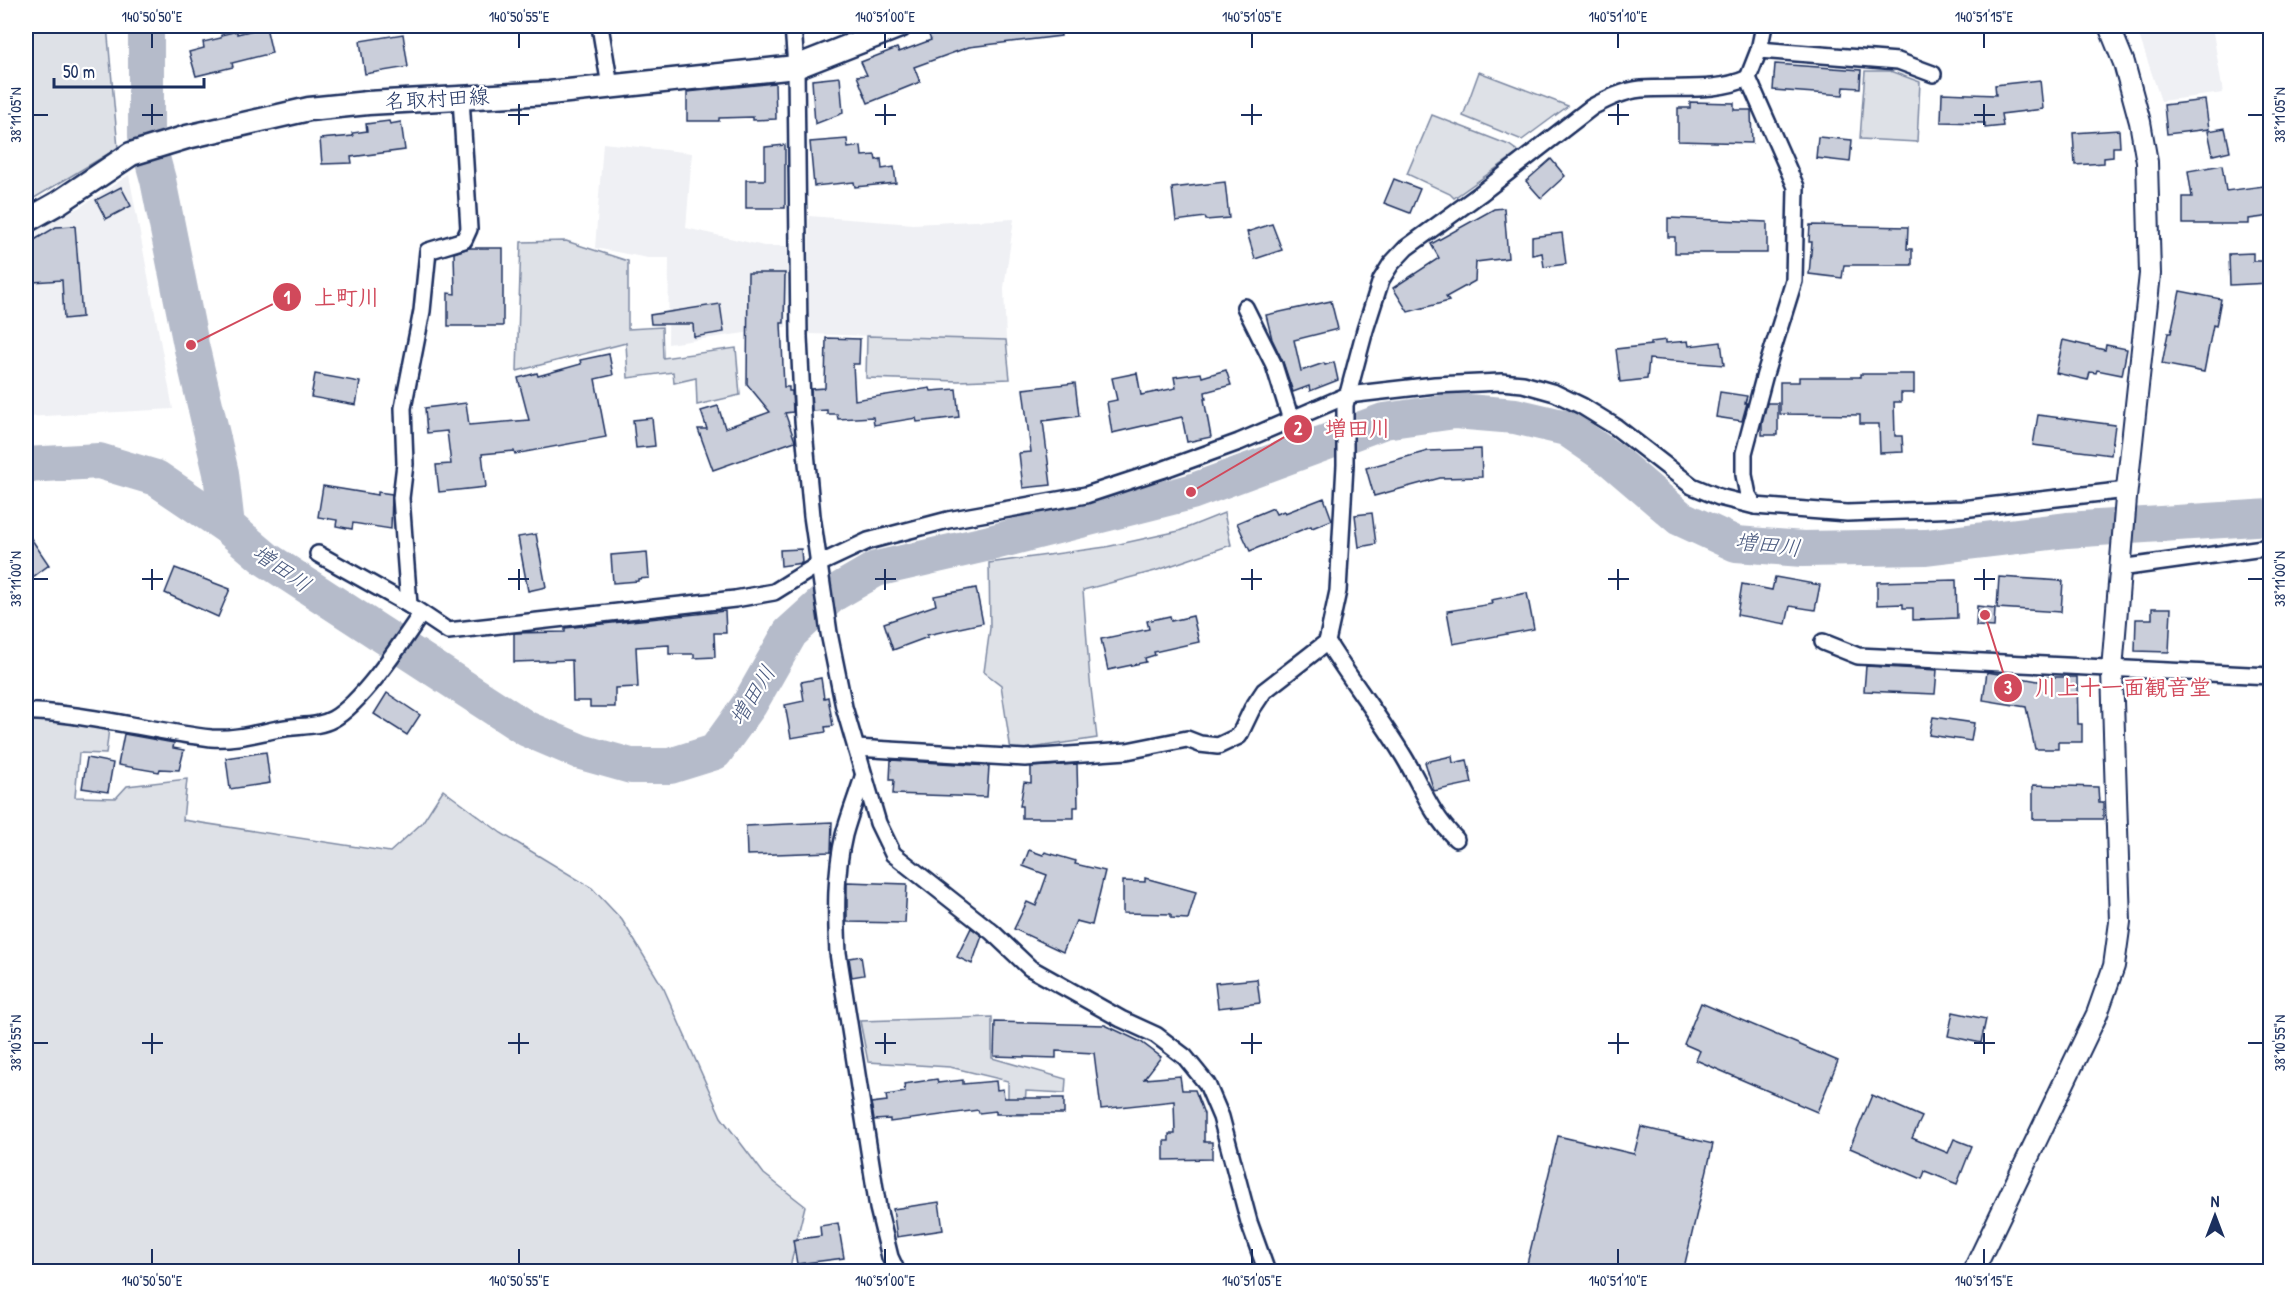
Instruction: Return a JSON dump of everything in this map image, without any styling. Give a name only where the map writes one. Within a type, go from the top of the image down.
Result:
[{"type":"main road","name":"名取村田線","points":[[26,221],[58,203],[131,154],[309,109],[549,93],[796,67],[900,26]]},
{"type":"street","points":[[600,26],[610,87]]},
{"type":"street","points":[[793,26],[796,67],[799,336],[803,420],[829,633],[844,707],[878,823],[893,854],[985,926],[1030,968],[1121,1019],[1156,1035],[1185,1058],[1207,1084],[1221,1117],[1249,1222],[1267,1272]]},
{"type":"street","points":[[1755,506],[1748,495],[1744,475],[1744,453],[1762,384],[1794,281],[1796,187],[1748,78],[1759,50],[1764,26]]},
{"type":"street","points":[[1973,1272],[2097,1014],[2114,966],[2120,922],[2112,670],[2126,494],[2150,274],[2149,202],[2140,122],[2124,63],[2109,26]]},
{"type":"street","points":[[1759,50],[1898,61],[1933,74]]},
{"type":"street","points":[[856,748],[1025,758],[1127,751],[1187,739],[1200,744],[1218,746],[1239,736],[1252,709],[1264,692],[1327,642],[1338,591],[1346,400],[1381,280],[1391,264],[1406,248],[1480,194],[1592,106],[1612,96],[1638,90],[1721,87],[1748,78]]},
{"type":"street","points":[[26,712],[38,711],[103,720],[213,738],[243,737],[333,719],[352,704],[384,666],[415,614],[401,498],[405,464],[403,408],[422,311],[428,251],[464,240],[469,229],[461,98]]},
{"type":"street","points":[[1245,307],[1274,365],[1291,420]]},
{"type":"street","points":[[318,554],[415,614],[448,631],[735,599],[774,592],[820,570],[868,541],[912,529],[1086,495],[1162,470],[1346,400],[1398,388],[1475,382],[1512,383],[1539,388],[1582,406],[1616,427],[1692,486],[1719,497],[1755,506],[1847,513],[1962,509],[2126,494]]},
{"type":"street","points":[[2120,563],[2271,548]]},
{"type":"street","points":[[1327,642],[1404,757],[1426,801],[1444,827],[1456,838]]},
{"type":"street","points":[[1823,642],[1858,656],[2112,670],[2271,675]]},
{"type":"street","points":[[863,777],[844,836],[838,883],[836,928],[878,1208],[890,1257],[897,1272]]},
{"type":"shaded area","points":[[26,26],[107,26],[118,148],[26,203]]},
{"type":"shaded area","points":[[2136,26],[2212,26],[2223,93],[2161,101]]},
{"type":"shaded area","points":[[1865,71],[1890,71],[1920,82],[1917,142],[1860,139]]},
{"type":"shaded area","points":[[1479,72],[1568,106],[1522,140],[1463,116]]},
{"type":"shaded area","points":[[1432,115],[1509,145],[1519,152],[1454,198],[1407,174]]},
{"type":"shaded area","points":[[603,143],[692,153],[686,228],[764,246],[788,246],[786,327],[668,344],[669,258],[648,258],[595,248]]},
{"type":"shaded area","points":[[129,175],[173,409],[26,417],[26,235],[80,207]]},
{"type":"shaded area","points":[[809,216],[913,224],[1014,219],[1004,288],[1006,340],[809,334]]},
{"type":"shaded area","points":[[566,241],[628,261],[628,329],[662,327],[663,358],[736,348],[740,395],[697,405],[696,378],[674,383],[673,372],[628,378],[626,343],[517,371],[521,242]]},
{"type":"shaded area","points":[[867,336],[1006,340],[1010,379],[958,381],[866,378]]},
{"type":"shaded area","points":[[1224,513],[1231,545],[1155,571],[1083,590],[1097,738],[1011,751],[1001,685],[984,672],[990,628],[989,563],[1106,547],[1179,531]]},
{"type":"shaded area","points":[[26,715],[109,728],[106,754],[79,753],[75,797],[116,798],[127,786],[187,779],[183,820],[390,852],[422,823],[443,790],[501,833],[592,888],[622,920],[664,989],[721,1117],[764,1174],[805,1206],[789,1271],[26,1271]]},
{"type":"shaded area","points":[[992,1017],[992,1058],[1066,1079],[1065,1093],[1026,1091],[1024,1115],[1008,1115],[1008,1081],[950,1067],[868,1062],[860,1021]]},
{"type":"building","points":[[947,26],[1060,26],[1061,36],[969,47],[914,67],[920,82],[868,103],[857,76],[867,75],[861,62],[897,48],[899,52],[931,40],[928,33]]},
{"type":"building","points":[[266,27],[272,53],[232,63],[233,67],[196,76],[189,52],[204,48],[203,42],[237,31],[237,34]]},
{"type":"building","points":[[403,34],[408,67],[365,74],[360,41]]},
{"type":"building","points":[[1775,64],[1861,70],[1860,88],[1844,87],[1843,95],[1773,90]]},
{"type":"building","points":[[840,77],[843,113],[815,124],[812,80]]},
{"type":"building","points":[[2040,80],[2043,109],[2001,114],[2003,126],[1985,128],[1985,123],[1941,122],[1942,93],[1996,95],[1995,85]]},
{"type":"building","points":[[775,83],[776,119],[753,120],[753,117],[719,118],[719,121],[687,121],[687,92]]},
{"type":"building","points":[[2205,100],[2209,129],[2167,134],[2164,105]]},
{"type":"building","points":[[1690,102],[1734,103],[1734,110],[1751,110],[1752,143],[1678,141],[1678,108],[1690,108]]},
{"type":"building","points":[[389,121],[390,124],[401,122],[405,150],[351,157],[352,163],[322,164],[320,139],[353,136],[352,133],[367,131],[366,124]]},
{"type":"building","points":[[2225,128],[2230,151],[2213,155],[2208,131]]},
{"type":"building","points":[[2119,130],[2120,147],[2113,147],[2113,157],[2104,158],[2104,163],[2075,165],[2073,133]]},
{"type":"building","points":[[1818,137],[1852,140],[1850,162],[1816,158]]},
{"type":"building","points":[[847,139],[848,148],[861,146],[862,156],[875,155],[876,160],[881,159],[882,169],[894,167],[896,183],[855,187],[854,182],[814,186],[810,142]]},
{"type":"building","points":[[785,145],[785,208],[746,208],[746,180],[765,180],[765,147]]},
{"type":"building","points":[[1551,159],[1565,176],[1541,198],[1526,181]]},
{"type":"building","points":[[2222,165],[2226,191],[2271,185],[2271,216],[2249,219],[2249,224],[2183,224],[2183,197],[2192,197],[2188,171]]},
{"type":"building","points":[[1394,179],[1420,189],[1410,213],[1384,203]]},
{"type":"building","points":[[1225,182],[1229,218],[1206,220],[1205,217],[1176,221],[1172,188]]},
{"type":"building","points":[[121,187],[131,206],[106,219],[96,200]]},
{"type":"building","points":[[1504,208],[1508,258],[1476,262],[1475,281],[1446,297],[1449,301],[1408,312],[1393,288],[1439,258],[1431,244],[1494,209]]},
{"type":"building","points":[[1668,218],[1767,222],[1767,253],[1675,253],[1675,237],[1668,237]]},
{"type":"building","points":[[1272,224],[1282,250],[1255,259],[1247,232]]},
{"type":"building","points":[[1810,225],[1908,227],[1907,249],[1912,249],[1912,265],[1844,265],[1842,278],[1809,274],[1812,242],[1809,242]]},
{"type":"building","points":[[75,226],[82,317],[64,319],[62,280],[33,282],[31,242],[56,227]]},
{"type":"building","points":[[1562,233],[1566,264],[1544,267],[1542,253],[1532,255],[1532,237]]},
{"type":"building","points":[[469,248],[503,248],[503,326],[448,326],[448,293],[455,294],[454,253]]},
{"type":"building","points":[[2253,253],[2253,261],[2270,261],[2270,283],[2230,285],[2229,254]]},
{"type":"building","points":[[748,273],[785,273],[784,323],[781,323],[784,387],[789,387],[789,391],[792,391],[793,412],[785,413],[795,441],[713,470],[698,429],[707,429],[701,411],[718,406],[725,428],[770,412],[747,384]]},
{"type":"building","points":[[2180,291],[2221,299],[2216,326],[2213,325],[2204,372],[2162,364]]},
{"type":"building","points":[[1331,301],[1338,329],[1294,340],[1301,371],[1334,362],[1338,380],[1310,391],[1309,386],[1293,392],[1272,339],[1266,315]]},
{"type":"building","points":[[720,304],[724,332],[694,337],[693,324],[651,324],[650,315]]},
{"type":"building","points":[[826,338],[860,339],[859,364],[853,364],[855,400],[930,388],[931,391],[956,389],[959,417],[917,422],[916,418],[874,425],[873,417],[838,419],[837,414],[827,414],[827,410],[812,411],[811,389],[825,388]]},
{"type":"building","points":[[1666,340],[1666,343],[1688,341],[1689,346],[1721,342],[1724,365],[1649,359],[1647,379],[1620,382],[1616,349],[1651,345],[1651,342]]},
{"type":"building","points":[[2063,340],[2105,350],[2106,345],[2127,349],[2122,375],[2097,370],[2096,373],[2090,372],[2088,380],[2056,373]]},
{"type":"building","points":[[609,354],[613,375],[595,379],[606,437],[515,454],[514,451],[482,454],[486,487],[439,492],[436,465],[451,464],[447,431],[427,433],[425,408],[466,403],[469,425],[529,420],[518,378],[537,373],[538,376],[581,364],[580,360]]},
{"type":"building","points":[[1226,370],[1231,385],[1205,392],[1206,399],[1204,399],[1211,437],[1187,442],[1182,417],[1112,433],[1107,402],[1117,400],[1112,378],[1137,373],[1141,395],[1176,388],[1174,377],[1201,373],[1202,377]]},
{"type":"building","points":[[315,374],[360,382],[356,405],[311,397]]},
{"type":"building","points":[[1860,374],[1914,374],[1914,393],[1901,393],[1901,402],[1894,402],[1895,436],[1902,436],[1903,452],[1880,453],[1879,424],[1860,424],[1860,415],[1780,414],[1780,382],[1799,382],[1799,377],[1860,377]]},
{"type":"building","points":[[1075,383],[1079,416],[1043,421],[1051,485],[1023,488],[1019,453],[1031,452],[1023,389]]},
{"type":"building","points":[[1720,392],[1747,396],[1742,421],[1716,417]]},
{"type":"building","points":[[1767,403],[1778,403],[1778,435],[1762,435]]},
{"type":"building","points":[[2038,415],[2115,425],[2111,455],[2033,445]]},
{"type":"building","points":[[652,418],[655,446],[636,448],[633,420]]},
{"type":"building","points":[[1481,449],[1482,477],[1440,478],[1374,496],[1366,468],[1428,451]]},
{"type":"building","points":[[323,486],[378,495],[378,492],[392,494],[391,529],[353,523],[352,529],[336,526],[337,520],[318,517]]},
{"type":"building","points":[[1324,498],[1332,520],[1312,528],[1311,526],[1250,551],[1237,523],[1273,508],[1276,514],[1284,511],[1285,513]]},
{"type":"building","points":[[1372,513],[1376,544],[1359,547],[1355,515]]},
{"type":"building","points":[[26,531],[49,565],[26,582]]},
{"type":"building","points":[[536,534],[546,587],[528,591],[518,537]]},
{"type":"building","points":[[801,549],[802,563],[781,566],[780,550]]},
{"type":"building","points":[[647,552],[649,578],[613,583],[611,555]]},
{"type":"building","points":[[175,568],[230,589],[218,617],[165,593]]},
{"type":"building","points":[[1775,577],[1820,585],[1815,610],[1790,606],[1786,624],[1737,615],[1742,584],[1772,590]]},
{"type":"building","points":[[1999,577],[2063,581],[2061,612],[1997,608]]},
{"type":"building","points":[[1956,580],[1957,618],[1913,620],[1913,608],[1903,608],[1903,604],[1877,605],[1877,582]]},
{"type":"building","points":[[976,588],[983,623],[927,635],[928,637],[893,650],[884,623],[936,605],[934,596]]},
{"type":"building","points":[[1527,593],[1534,629],[1453,644],[1447,611],[1492,604],[1491,600]]},
{"type":"building","points":[[1977,606],[1995,608],[1994,627],[1976,626]]},
{"type":"building","points":[[2152,608],[2171,608],[2169,652],[2135,651],[2136,619],[2152,619]]},
{"type":"building","points":[[725,611],[726,633],[714,633],[715,657],[694,658],[694,654],[669,654],[669,645],[636,647],[638,687],[615,688],[615,707],[590,707],[590,701],[573,701],[572,660],[514,662],[514,633],[565,632],[565,628]]},
{"type":"building","points":[[1170,616],[1171,621],[1193,616],[1199,642],[1154,652],[1155,655],[1145,658],[1146,662],[1108,670],[1101,639],[1149,629],[1147,621]]},
{"type":"building","points":[[1866,666],[1937,670],[1935,694],[1864,691]]},
{"type":"building","points":[[1987,672],[2044,682],[2044,677],[2077,677],[2078,724],[2082,724],[2082,742],[2058,742],[2058,749],[2035,749],[2026,707],[1983,700]]},
{"type":"building","points":[[821,678],[824,698],[828,697],[833,726],[825,727],[826,732],[791,738],[785,705],[804,701],[801,682]]},
{"type":"building","points":[[387,693],[420,715],[407,735],[374,714]]},
{"type":"building","points":[[1933,717],[1974,723],[1971,741],[1929,735]]},
{"type":"building","points":[[124,734],[174,743],[173,748],[184,750],[179,770],[160,769],[159,772],[118,765]]},
{"type":"building","points":[[266,752],[270,783],[230,789],[226,758]]},
{"type":"building","points":[[1452,756],[1453,763],[1467,760],[1472,783],[1434,791],[1425,762]]},
{"type":"building","points":[[87,758],[113,763],[108,792],[82,788]]},
{"type":"building","points":[[891,760],[989,766],[987,797],[893,794],[894,780],[890,780]]},
{"type":"building","points":[[1077,764],[1078,807],[1074,807],[1074,818],[1022,818],[1022,806],[1020,806],[1024,782],[1031,783],[1031,767]]},
{"type":"building","points":[[2033,785],[2098,787],[2099,803],[2103,803],[2103,819],[2033,819]]},
{"type":"building","points":[[832,822],[831,852],[747,855],[746,826]]},
{"type":"building","points":[[1029,850],[1043,855],[1045,852],[1076,861],[1075,864],[1105,871],[1092,925],[1076,921],[1063,952],[1014,929],[1027,902],[1036,906],[1047,875],[1023,866]]},
{"type":"building","points":[[1145,878],[1196,892],[1188,919],[1171,918],[1171,914],[1123,913],[1123,881],[1145,882]]},
{"type":"building","points":[[847,882],[907,884],[905,923],[847,922]]},
{"type":"building","points":[[971,928],[982,936],[972,964],[957,957]]},
{"type":"building","points":[[861,956],[864,975],[852,977],[849,958]]},
{"type":"building","points":[[1257,979],[1260,1003],[1218,1008],[1215,983]]},
{"type":"building","points":[[1701,1003],[1838,1061],[1817,1112],[1696,1060],[1700,1051],[1684,1044]]},
{"type":"building","points":[[1953,1012],[1986,1019],[1981,1043],[1948,1036]]},
{"type":"building","points":[[995,1022],[1105,1025],[1141,1042],[1161,1057],[1144,1079],[1180,1076],[1182,1090],[1195,1090],[1204,1114],[1204,1142],[1212,1142],[1212,1159],[1164,1160],[1164,1141],[1169,1141],[1169,1134],[1175,1134],[1174,1101],[1101,1109],[1094,1053],[1056,1051],[1056,1058],[994,1056]]},
{"type":"building","points":[[937,1079],[938,1083],[963,1080],[963,1084],[996,1081],[997,1090],[1003,1089],[1004,1098],[1064,1098],[1064,1114],[996,1114],[996,1111],[979,1113],[978,1110],[890,1122],[890,1119],[874,1120],[871,1103],[887,1101],[886,1095],[905,1092],[904,1084]]},
{"type":"building","points":[[1872,1095],[1922,1117],[1912,1138],[1948,1153],[1954,1139],[1972,1146],[1957,1184],[1925,1171],[1922,1179],[1850,1148]]},
{"type":"building","points":[[1641,1127],[1713,1144],[1683,1272],[1525,1272],[1558,1136],[1634,1154]]},
{"type":"building","points":[[939,1202],[943,1230],[897,1237],[893,1209]]},
{"type":"building","points":[[838,1223],[844,1258],[797,1264],[793,1240],[821,1236],[820,1226]]},
{"type":"waterway","points":[[146,26],[146,136],[158,180],[191,345],[221,473],[227,526]]},
{"type":"waterway","name":"増田川","points":[[26,465],[99,461],[156,478],[227,526],[266,559],[527,729],[581,752],[631,766],[670,766],[715,752],[749,705],[790,633],[833,594],[876,569],[990,543],[1191,492],[1384,421],[1455,411],[1515,416],[1566,428],[1611,459],[1680,518],[1736,544],[1803,549],[1926,547],[2067,530],[2270,517]]},
{"type":"place","name":"上町川","points":[[191,345]]},
{"type":"place","name":"増田川","points":[[1191,492]]},
{"type":"place","name":"川上十一面観音堂","points":[[1985,615]]}]
